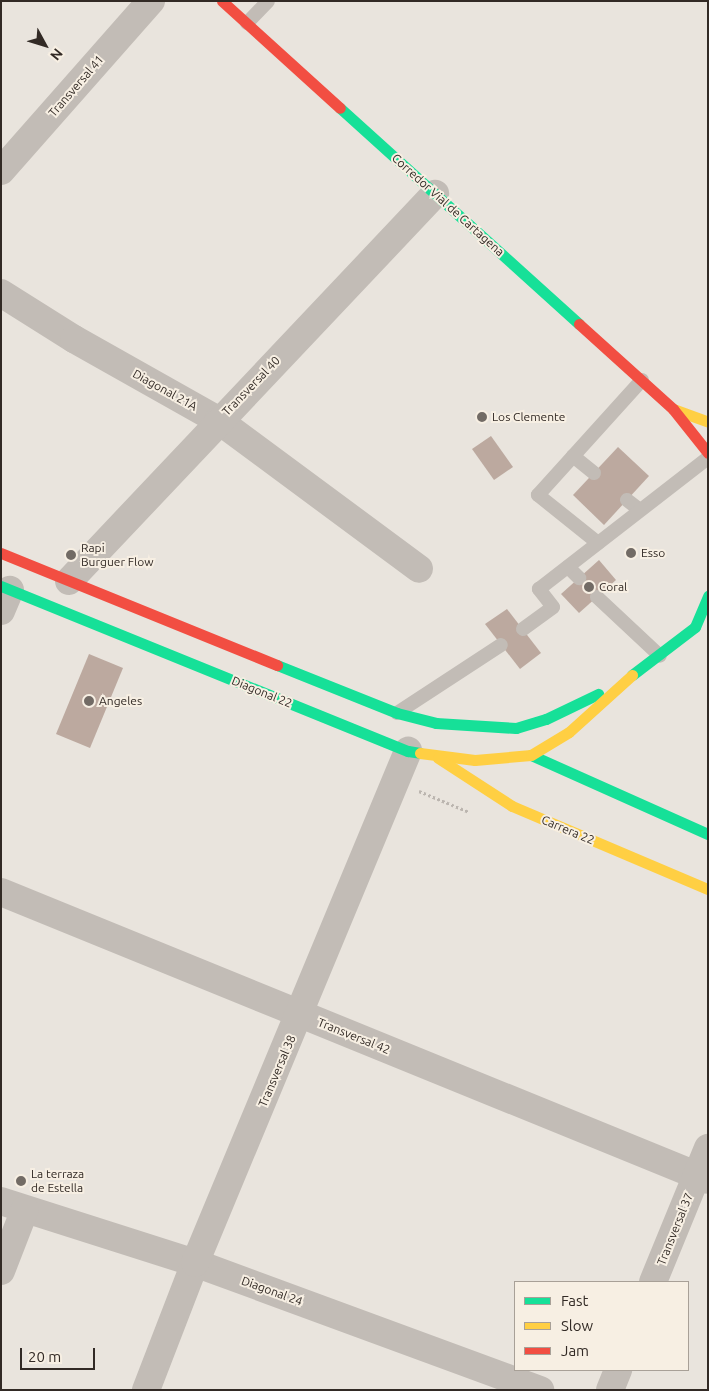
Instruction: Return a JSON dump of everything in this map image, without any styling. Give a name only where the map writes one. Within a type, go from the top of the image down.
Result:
[{"type":"main road","name":"Corredor Vial de Cartagena","points":[[222,1],[673,409]]},
{"type":"main road","points":[[673,409],[708,422]]},
{"type":"main road","points":[[673,409],[708,453]]},
{"type":"main road","points":[[1,554],[397,713],[442,724],[516,728],[546,718],[622,682]]},
{"type":"main road","name":"Diagonal 22","points":[[4,596],[172,656],[408,751],[437,757],[475,760],[531,755]]},
{"type":"main road","points":[[695,627],[708,596]]},
{"type":"main road","points":[[531,755],[569,732],[622,682],[660,656],[708,615]]},
{"type":"main road","points":[[172,656],[182,626]]},
{"type":"main road","points":[[531,755],[708,834]]},
{"type":"main road","name":"Carrera 22","points":[[437,757],[512,806],[708,889]]},
{"type":"street","name":"Transversal 41","points":[[1,171],[151,1]]},
{"type":"street","name":"Transversal 40","points":[[69,580],[218,420],[435,194]]},
{"type":"street","name":"Diagonal 21A","points":[[1,293],[74,339],[218,420],[419,569]]},
{"type":"street","name":"Transversal 38","points":[[146,1390],[195,1263],[301,1014],[408,751]]},
{"type":"street","name":"Transversal 42","points":[[1,892],[702,1178]]},
{"type":"street","name":"Transversal 37","points":[[653,1281],[702,1178],[708,1148]]},
{"type":"street","name":"Diagonal 24","points":[[13,1205],[195,1263],[540,1390]]},
{"type":"street","points":[[1,1271],[13,1205]]},
{"type":"street","points":[[610,1390],[618,1371]]},
{"type":"lane","points":[[247,22],[268,1]]},
{"type":"lane","points":[[598,543],[538,495],[642,380]]},
{"type":"lane","points":[[573,456],[594,473]]},
{"type":"lane","points":[[523,629],[554,607],[540,589],[708,458]]},
{"type":"lane","points":[[627,500],[640,510]]},
{"type":"lane","points":[[568,566],[579,578]]},
{"type":"lane","points":[[597,597],[660,656]]},
{"type":"lane","points":[[397,713],[501,645]]},
{"type":"building","points":[[491,436],[513,467],[494,480],[472,449]]},
{"type":"building","points":[[618,447],[649,476],[604,525],[573,495]]},
{"type":"building","name":"Coral","points":[[599,560],[616,580],[579,613],[561,594]]},
{"type":"building","points":[[507,609],[541,653],[520,669],[485,624]]},
{"type":"building","name":"Angeles","points":[[89,654],[123,668],[90,748],[56,734]]},
{"type":"traffic: fast","points":[[340,108],[579,324]]},
{"type":"traffic: fast","points":[[1,586],[408,751],[420,753]]},
{"type":"traffic: fast","points":[[632,675],[695,627],[708,596]]},
{"type":"traffic: fast","points":[[277,665],[397,713],[436,723],[516,728],[546,719],[598,694]]},
{"type":"traffic: fast","points":[[531,755],[708,834]]},
{"type":"traffic: slow","points":[[673,409],[708,422]]},
{"type":"traffic: slow","points":[[420,753],[475,760],[531,755],[569,732],[632,675]]},
{"type":"traffic: slow","points":[[438,758],[512,806],[708,889]]},
{"type":"traffic: jam","points":[[222,1],[340,108]]},
{"type":"traffic: jam","points":[[579,324],[673,409],[708,453]]},
{"type":"traffic: jam","points":[[1,553],[277,665]]},
{"type":"place","name":"Los Clemente","points":[[482,417]]},
{"type":"place","name":"Esso","points":[[631,553]]},
{"type":"place","name":"Rapi Burguer Flow","points":[[71,555]]},
{"type":"place","name":"Coral","points":[[589,587]]},
{"type":"place","name":"Angeles","points":[[89,701]]},
{"type":"place","name":"La terraza de Estella","points":[[21,1181]]}]
